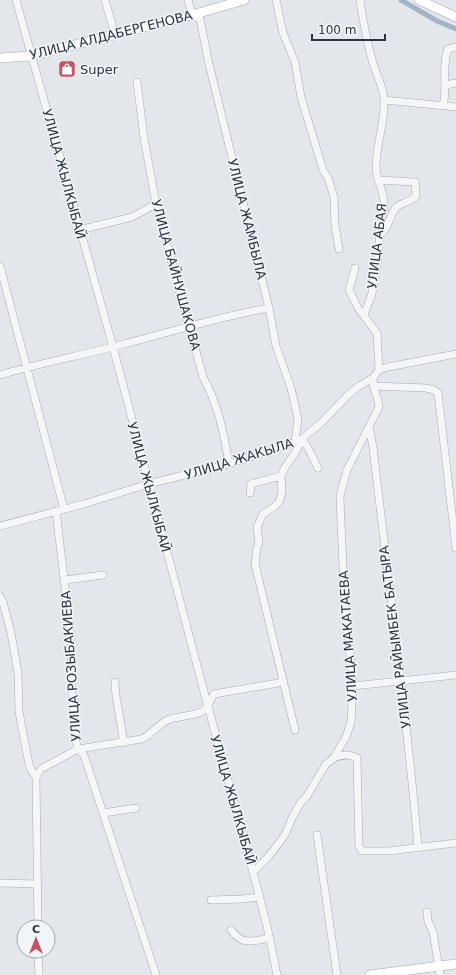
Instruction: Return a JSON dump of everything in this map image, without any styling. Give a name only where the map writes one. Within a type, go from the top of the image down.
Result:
[{"type":"main road","name":"УЛИЦА АЛДАБЕРГЕНОВА","points":[[0,58],[31,56],[192,15],[244,0]]},
{"type":"main road","points":[[419,0],[456,17]]},
{"type":"main road","points":[[370,975],[440,971],[456,964]]},
{"type":"street","name":"УЛИЦА ЖЫЛКЫБАЙ","points":[[16,0],[112,347],[202,688],[254,872],[270,938],[277,975]]},
{"type":"street","points":[[105,0],[115,35]]},
{"type":"street","name":"УЛИЦА ЖАМБЫЛА","points":[[188,0],[192,15],[200,19],[209,64],[269,308],[276,346],[290,388],[298,419],[298,440]]},
{"type":"street","points":[[276,0],[283,34],[294,62],[301,97],[323,170],[328,178],[334,197],[335,226],[339,249]]},
{"type":"street","name":"УЛИЦА АБАЯ","points":[[360,0],[369,48],[376,74],[381,84],[384,100],[376,166],[384,205],[380,226],[376,276],[372,295],[364,316]]},
{"type":"street","points":[[443,106],[446,85],[444,70],[446,54],[448,48],[456,47]]},
{"type":"street","name":"УЛИЦА БАЙНУШАКОВА","points":[[137,82],[144,138],[156,204],[203,377],[215,402],[229,464]]},
{"type":"street","points":[[446,85],[456,83]]},
{"type":"street","points":[[384,100],[456,107]]},
{"type":"street","points":[[378,180],[415,182],[416,187],[416,196],[411,201],[400,204],[396,208],[385,231],[380,234]]},
{"type":"street","points":[[79,230],[132,217],[156,204]]},
{"type":"street","points":[[0,266],[46,439],[53,473],[64,509]]},
{"type":"street","points":[[354,268],[349,290],[358,308],[377,333],[379,370],[388,366],[456,354]]},
{"type":"street","points":[[0,375],[238,313],[269,308]]},
{"type":"street","name":"УЛИЦА ЖАКЫЛА","points":[[0,526],[84,504],[148,484],[229,464],[298,440],[320,423],[349,394],[373,378],[379,370]]},
{"type":"street","name":"УЛИЦА МАКАТАЕВА","points":[[254,872],[270,856],[285,835],[301,802],[307,796],[326,764],[333,758],[346,737],[351,722],[354,686],[346,607],[340,496],[347,470],[379,407],[379,399],[373,386],[373,378]]},
{"type":"street","points":[[373,386],[426,388],[434,390],[438,393],[456,548]]},
{"type":"street","name":"УЛИЦА РАЙЫМБЕК БАТЫРА","points":[[369,427],[373,447],[401,682],[418,847]]},
{"type":"street","points":[[294,730],[284,682],[255,564],[259,542],[257,527],[263,514],[279,502],[282,492],[281,476],[295,453],[298,440],[308,448],[318,468]]},
{"type":"street","points":[[250,493],[251,484],[281,476]]},
{"type":"street","name":"УЛИЦА РОЗЫБАКИЕВА","points":[[56,511],[71,636],[74,729],[76,742],[78,749],[84,755],[156,975]]},
{"type":"street","points":[[65,580],[103,575]]},
{"type":"street","points":[[0,596],[11,632],[18,673],[19,712],[28,759],[30,768],[36,777]]},
{"type":"street","points":[[354,686],[456,675]]},
{"type":"street","points":[[115,682],[124,743]]},
{"type":"street","points":[[202,688],[214,694],[284,682]]},
{"type":"street","points":[[38,919],[36,777],[41,769],[78,749],[124,743],[149,736],[157,726],[171,719],[200,713],[204,710],[214,694]]},
{"type":"street","points":[[333,758],[342,755],[352,755],[357,758],[359,846],[362,851],[389,851],[456,843]]},
{"type":"street","points":[[103,813],[136,808]]},
{"type":"street","points":[[316,835],[338,975]]},
{"type":"street","points":[[0,883],[37,884]]},
{"type":"street","points":[[211,900],[260,897]]},
{"type":"street","points":[[427,912],[428,921],[433,932],[440,971]]},
{"type":"street","points":[[231,930],[236,938],[242,941],[270,938]]},
{"type":"street","points":[[38,959],[38,975]]},
{"type":"waterway","points":[[401,0],[437,21],[456,29]]},
{"type":"place","name":"Super","points":[[67,69]]}]
